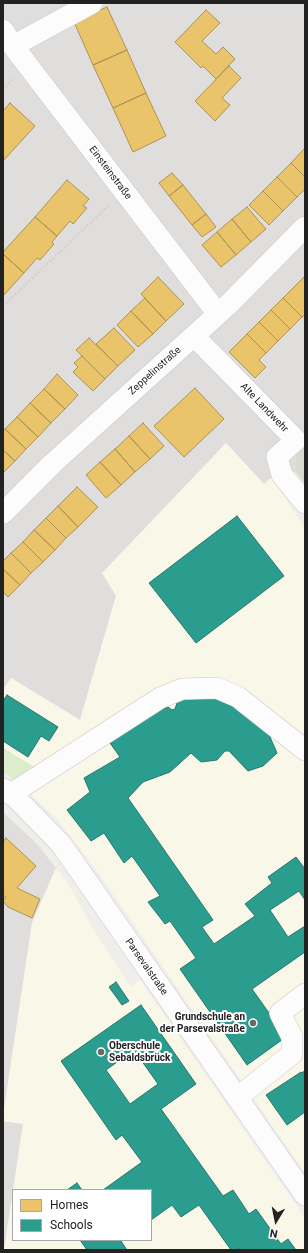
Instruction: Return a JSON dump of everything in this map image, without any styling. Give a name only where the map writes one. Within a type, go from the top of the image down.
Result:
[{"type":"street","points":[[8,38],[92,3]]},
{"type":"street","name":"Einsteinstraße","points":[[8,38],[218,314]]},
{"type":"street","name":"Zeppelinstraße","points":[[3,513],[52,464],[218,314],[305,227]]},
{"type":"street","name":"Alte Landwehr","points":[[194,336],[296,440],[277,457],[282,475],[305,503]]},
{"type":"street","points":[[7,792],[160,698],[182,689],[217,688],[238,697],[305,750]]},
{"type":"street","name":"Parsevalstraße","points":[[7,792],[15,797],[61,844],[305,1195]]},
{"type":"street","points":[[237,1098],[292,1054],[292,1037],[280,1013],[305,994]]},
{"type":"path","points":[[3,306],[123,191]]},
{"type":"shaded area","points":[[3,3],[305,3],[305,484],[296,472],[271,478],[264,484],[225,443],[116,596],[80,720],[11,678],[3,690]]},
{"type":"shaded area","points":[[305,430],[305,484],[296,472],[296,440]]},
{"type":"shaded area","name":"Grundschule an der Parsevalstraße","points":[[226,443],[264,484],[271,478],[305,528],[305,1173],[99,874],[60,822],[30,793],[35,768],[3,748],[3,690],[11,678],[80,720],[116,596],[102,573]]},
{"type":"shaded area","points":[[3,812],[36,843],[56,868],[32,923],[3,1116]]},
{"type":"shaded area","name":"Oberschule Sebaldsbrück","points":[[56,868],[68,883],[91,926],[131,987],[140,980],[305,1218],[305,1250],[4,1250],[12,1197],[12,1241],[152,1241],[152,1189],[13,1189],[23,1124],[3,1121],[32,923]]},
{"type":"shaded area","points":[[3,1121],[23,1124],[3,1250]]},
{"type":"green space","points":[[3,748],[36,768],[16,781],[3,772]]},
{"type":"building: Homes","points":[[107,7],[127,50],[93,65],[74,22]]},
{"type":"building: Homes","points":[[206,10],[220,23],[202,41],[216,54],[223,47],[235,59],[216,79],[203,66],[201,68],[175,42]]},
{"type":"building: Homes","points":[[127,50],[146,93],[113,108],[93,65]]},
{"type":"building: Homes","points":[[229,66],[241,78],[222,98],[230,105],[215,121],[195,101]]},
{"type":"building: Homes","points":[[146,93],[166,136],[133,152],[113,108]]},
{"type":"building: Homes","points":[[10,103],[35,126],[3,161],[3,111]]},
{"type":"building: Homes","points":[[305,148],[305,177],[291,163]]},
{"type":"building: Homes","points":[[291,163],[305,177],[305,189],[297,197],[277,177]]},
{"type":"building: Homes","points":[[172,173],[183,185],[169,196],[159,183]]},
{"type":"building: Homes","points":[[277,177],[297,197],[283,211],[263,191]]},
{"type":"building: Homes","points":[[67,180],[89,199],[83,206],[87,208],[73,224],[70,221],[57,236],[35,217]]},
{"type":"building: Homes","points":[[183,185],[206,214],[192,225],[169,196]]},
{"type":"building: Homes","points":[[263,191],[283,211],[269,225],[249,205]]},
{"type":"building: Homes","points":[[247,207],[266,229],[251,242],[232,219]]},
{"type":"building: Homes","points":[[206,214],[216,227],[202,237],[192,225]]},
{"type":"building: Homes","points":[[35,217],[57,236],[52,242],[54,244],[40,260],[37,258],[24,273],[3,254],[3,252]]},
{"type":"building: Homes","points":[[232,219],[251,242],[236,255],[217,232]]},
{"type":"building: Homes","points":[[217,232],[236,255],[221,267],[202,245]]},
{"type":"building: Homes","points":[[3,254],[24,273],[4,295],[3,294]]},
{"type":"building: Homes","points":[[158,277],[184,304],[166,321],[141,294]]},
{"type":"building: Homes","points":[[304,277],[305,315],[302,317],[283,298]]},
{"type":"building: Homes","points":[[145,298],[166,321],[153,334],[131,311]]},
{"type":"building: Homes","points":[[283,298],[302,317],[290,329],[271,310]]},
{"type":"building: Homes","points":[[271,310],[290,329],[278,341],[259,322]]},
{"type":"building: Homes","points":[[131,311],[153,334],[138,347],[117,325]]},
{"type":"building: Homes","points":[[259,322],[278,341],[266,353],[247,334]]},
{"type":"building: Homes","points":[[114,328],[135,350],[118,366],[96,344]]},
{"type":"building: Homes","points":[[247,334],[266,353],[259,360],[266,367],[255,378],[229,352]]},
{"type":"building: Homes","points":[[89,338],[118,366],[105,379],[76,350]]},
{"type":"building: Homes","points":[[82,356],[105,379],[93,391],[73,372],[78,367],[74,363]]},
{"type":"building: Homes","points":[[57,374],[78,395],[65,409],[44,389]]},
{"type":"building: Homes","points":[[195,388],[224,419],[184,457],[154,426]]},
{"type":"building: Homes","points":[[44,389],[65,409],[51,423],[30,403]]},
{"type":"building: Homes","points":[[30,403],[51,423],[38,437],[17,417]]},
{"type":"building: Homes","points":[[17,417],[38,437],[26,449],[5,429]]},
{"type":"building: Homes","points":[[143,423],[164,446],[150,459],[129,436]]},
{"type":"building: Homes","points":[[5,429],[26,449],[15,461],[3,450],[3,431]]},
{"type":"building: Homes","points":[[129,436],[150,459],[135,472],[115,449]]},
{"type":"building: Homes","points":[[115,449],[135,472],[121,485],[100,462]]},
{"type":"building: Homes","points":[[3,450],[15,461],[3,473]]},
{"type":"building: Homes","points":[[100,462],[121,485],[106,498],[86,475]]},
{"type":"building: Homes","points":[[77,487],[98,507],[78,527],[58,506]]},
{"type":"building: Homes","points":[[58,506],[78,527],[66,538],[46,518]]},
{"type":"building: Homes","points":[[46,518],[66,538],[55,550],[34,530]]},
{"type":"building: Homes","points":[[34,530],[55,550],[43,562],[23,542]]},
{"type":"building: Homes","points":[[23,542],[43,562],[31,573],[11,553]]},
{"type":"building: Homes","points":[[11,553],[31,573],[20,585],[3,569],[3,561]]},
{"type":"building: Homes","points":[[3,569],[20,585],[8,597],[3,592]]},
{"type":"building: Homes","points":[[6,838],[36,866],[17,888],[40,899],[32,918],[8,907],[3,901],[6,897],[3,895],[3,842]]},
{"type":"building: Schools","points":[[237,516],[284,576],[196,643],[149,583]]},
{"type":"building: Schools","points":[[7,695],[58,727],[49,741],[41,736],[28,757],[3,741],[3,701]]},
{"type":"building: Schools","points":[[225,695],[267,730],[277,753],[263,766],[248,771],[229,751],[225,751],[217,760],[201,762],[191,753],[170,772],[143,782],[128,798],[213,920],[202,927],[214,944],[255,916],[245,904],[272,883],[268,877],[296,857],[305,869],[305,900],[299,891],[270,910],[288,937],[305,926],[305,952],[252,989],[286,1037],[247,1065],[180,969],[196,958],[170,921],[165,924],[148,902],[160,896],[132,856],[124,863],[104,833],[91,841],[67,810],[90,792],[84,778],[120,757],[110,743],[149,713],[168,707],[172,710],[175,709],[177,703],[187,696]]},
{"type":"building: Schools","points":[[116,982],[129,1001],[122,1005],[109,987]]},
{"type":"building: Schools","points":[[141,1005],[196,1084],[161,1109],[223,1196],[233,1190],[249,1214],[256,1209],[281,1244],[288,1239],[296,1250],[240,1250],[239,1248],[237,1250],[231,1250],[199,1205],[181,1217],[172,1205],[152,1219],[152,1189],[104,1189],[142,1162],[122,1135],[116,1140],[61,1061]],"holes":[[[134,1050],[158,1084],[130,1104],[106,1070]]]},
{"type":"building: Schools","points":[[305,1071],[305,1112],[287,1125],[266,1095],[301,1072]]},
{"type":"building: Schools","points":[[77,1183],[81,1189],[68,1189]]},
{"type":"building: Schools","points":[[81,1241],[121,1241],[127,1250],[87,1250]]},
{"type":"place","name":"Grundschule an der Parsevalstraße","points":[[253,1023]]},
{"type":"place","name":"Oberschule Sebaldsbrück","points":[[101,1052]]}]
